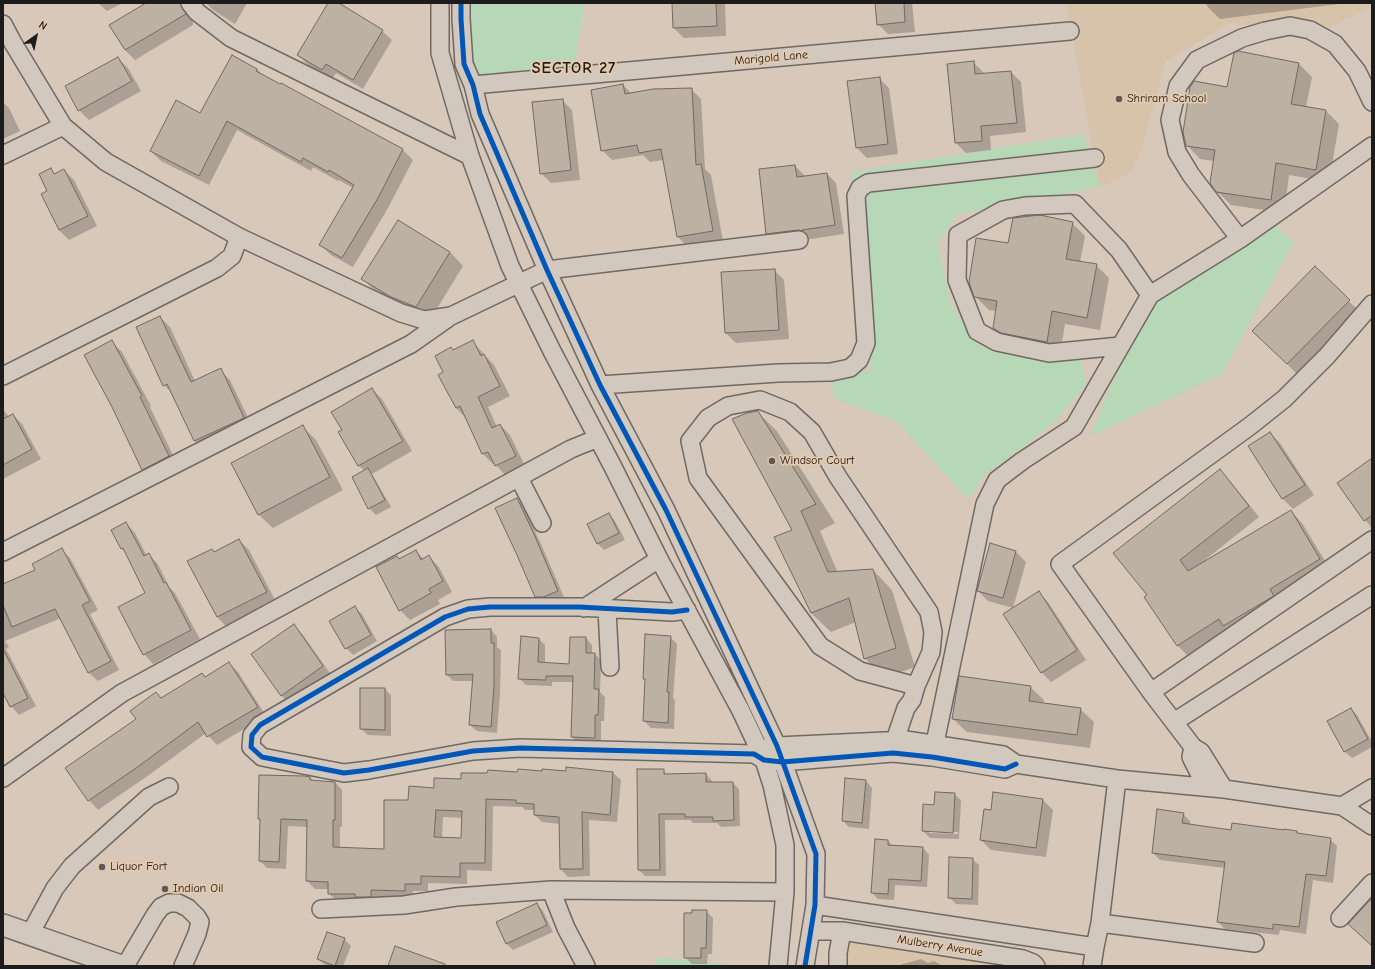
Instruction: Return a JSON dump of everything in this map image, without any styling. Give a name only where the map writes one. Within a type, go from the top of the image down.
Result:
[{"type":"main road","points":[[3,925],[30,934],[90,961],[121,966]]},
{"type":"street","points":[[190,3],[197,12],[231,38],[470,156]]},
{"type":"street","points":[[440,3],[440,53],[470,156],[510,266],[659,559],[741,711],[772,785],[785,845],[785,892],[778,966]]},
{"type":"street","points":[[462,3],[461,19],[464,64],[472,85],[480,114],[546,270],[600,384],[666,510],[777,746],[816,854],[815,905],[805,966]]},
{"type":"street","points":[[3,24],[8,45],[63,126],[106,162],[239,236],[401,313],[424,320],[451,316]]},
{"type":"street","points":[[1240,239],[1191,175],[1176,152],[1170,120],[1178,86],[1197,60],[1242,38],[1265,31],[1290,26],[1310,30],[1335,44],[1357,71],[1372,102]]},
{"type":"street","name":"Marigold Lane","points":[[472,85],[1070,31]]},
{"type":"street","points":[[3,155],[63,126]]},
{"type":"street","points":[[934,751],[985,504],[996,480],[1022,460],[1074,427],[1150,295],[1240,239],[1372,146]]},
{"type":"street","points":[[600,384],[778,373],[831,372],[850,368],[859,360],[866,343],[856,196],[860,188],[868,183],[1095,158]]},
{"type":"street","points":[[1120,346],[1049,353],[997,342],[977,331],[957,280],[958,235],[1003,210],[1024,206],[1075,204],[1119,250],[1150,295]]},
{"type":"street","points":[[3,376],[217,268],[232,256],[239,236]]},
{"type":"street","points":[[3,552],[411,344],[451,316],[518,282],[546,270],[799,240]]},
{"type":"street","points":[[1224,789],[1201,752],[1193,747],[1151,692],[1060,564],[1250,426],[1284,399],[1327,356],[1372,304]]},
{"type":"street","points":[[899,747],[906,708],[914,693],[931,652],[933,632],[929,612],[838,477],[812,432],[790,412],[760,400],[728,406],[708,418],[690,441],[698,478],[820,646],[860,671],[914,693]]},
{"type":"street","points":[[3,778],[122,693],[571,450],[598,438]]},
{"type":"street","points":[[519,478],[542,523]]},
{"type":"street","points":[[1151,692],[1372,540]]},
{"type":"street","points":[[584,608],[659,559]]},
{"type":"street","points":[[1174,722],[1372,595]]},
{"type":"street","points":[[687,610],[672,612],[584,608],[490,607],[468,609],[444,616],[260,724],[252,735],[251,747],[262,757],[344,773],[369,770],[473,751],[520,748],[759,754],[782,762],[899,747]]},
{"type":"street","points":[[607,610],[610,667]]},
{"type":"street","points":[[759,754],[777,746],[899,747],[934,751],[1005,769],[1016,764],[1117,779],[1224,789],[1342,806],[1372,826]]},
{"type":"street","points":[[1193,747],[1191,757],[1206,787]]},
{"type":"street","points":[[1092,966],[1100,923],[1117,779]]},
{"type":"street","points":[[30,934],[55,888],[72,866],[149,797],[169,787]]},
{"type":"street","points":[[1342,806],[1372,788]]},
{"type":"street","points":[[1340,918],[1372,883]]},
{"type":"street","points":[[320,909],[404,905],[456,898],[551,890],[785,892]]},
{"type":"street","points":[[551,890],[566,928],[586,966]]},
{"type":"street","points":[[125,966],[161,906],[169,903],[178,903],[188,908],[200,922],[197,934],[183,966]]},
{"type":"street","points":[[815,905],[1095,947]]},
{"type":"street","points":[[1100,923],[1256,943]]},
{"type":"street","name":"Mulberry Avenue","points":[[811,931],[842,931],[1023,959],[1033,963],[1036,966]]},
{"type":"street","points":[[838,966],[838,953],[842,931]]},
{"type":"shaded area","name":"Shriram School","points":[[1066,3],[1372,3],[1372,6],[1314,36],[1230,23],[1165,62],[1142,149],[1131,172],[1100,187]]},
{"type":"shaded area","points":[[848,926],[1067,966],[841,966]]},
{"type":"green space","points":[[469,3],[585,3],[574,68],[473,85]]},
{"type":"green space","points":[[1083,134],[1100,187],[958,214],[938,242],[950,304],[980,347],[1081,360],[1086,384],[1056,421],[984,476],[968,499],[897,422],[834,398],[831,372],[871,371],[851,172]]},
{"type":"green space","points":[[1268,220],[1294,241],[1222,374],[1090,436],[1144,307]]},
{"type":"green space","points":[[656,957],[741,966],[655,966]]},
{"type":"building","points":[[146,3],[180,3],[186,14],[125,50],[109,25]]},
{"type":"building","points":[[328,3],[339,3],[383,30],[353,80],[326,64],[322,70],[297,55]]},
{"type":"building","points":[[672,3],[716,3],[717,26],[673,28]]},
{"type":"building","points":[[875,3],[904,3],[905,22],[877,25]]},
{"type":"building","points":[[1238,51],[1299,63],[1291,104],[1326,110],[1316,170],[1276,163],[1271,200],[1216,192],[1210,183],[1215,150],[1186,146],[1183,132],[1190,87],[1194,81],[1227,87],[1234,53]]},
{"type":"building","points":[[232,55],[257,69],[256,71],[403,149],[378,198],[342,258],[319,245],[354,185],[329,170],[328,172],[303,158],[301,162],[227,121],[199,176],[150,151],[176,100],[200,113]]},
{"type":"building","points":[[118,57],[132,81],[78,111],[65,86]]},
{"type":"building","points":[[974,61],[975,74],[1011,71],[1017,123],[981,126],[982,141],[955,143],[947,64]]},
{"type":"building","points":[[880,77],[888,144],[856,148],[847,81]]},
{"type":"building","points":[[623,84],[625,94],[653,89],[692,88],[696,165],[701,164],[713,231],[677,237],[661,149],[639,153],[637,145],[601,151],[591,90]]},
{"type":"building","points":[[563,99],[571,170],[540,174],[532,102]]},
{"type":"building","points":[[795,165],[797,177],[827,173],[835,225],[802,230],[803,231],[798,230],[766,234],[759,169]]},
{"type":"building","points":[[51,168],[54,174],[64,169],[88,216],[59,230],[41,194],[47,191],[39,174]]},
{"type":"building","points":[[1040,215],[1073,222],[1066,259],[1097,264],[1087,318],[1052,311],[1047,342],[1001,333],[993,328],[997,301],[974,297],[969,282],[976,238],[1008,243],[1013,218]]},
{"type":"building","points":[[398,220],[450,252],[416,307],[391,297],[361,279]]},
{"type":"building","points":[[1315,266],[1350,300],[1287,364],[1252,331]]},
{"type":"building","points":[[775,269],[779,330],[725,333],[721,272]]},
{"type":"building","points":[[160,316],[191,382],[221,368],[244,418],[194,441],[167,384],[163,386],[136,327]]},
{"type":"building","points":[[112,340],[142,396],[140,397],[169,456],[142,470],[112,407],[84,355]]},
{"type":"building","points":[[473,340],[481,356],[484,354],[500,386],[478,397],[492,428],[500,424],[516,456],[495,466],[488,452],[482,454],[460,406],[456,408],[438,375],[443,372],[435,356],[451,347],[453,350]]},
{"type":"building","points":[[372,388],[403,441],[358,466],[338,432],[342,430],[331,412]]},
{"type":"building","points":[[758,411],[816,504],[801,511],[828,572],[873,569],[896,648],[864,659],[849,598],[811,613],[774,537],[792,530],[732,419],[747,413]]},
{"type":"building","points":[[13,414],[32,449],[3,465],[3,419]]},
{"type":"building","points":[[303,425],[330,477],[258,515],[231,463]]},
{"type":"building","points":[[1270,432],[1305,485],[1282,499],[1248,446]]},
{"type":"building","points":[[1372,458],[1372,515],[1364,521],[1337,483]]},
{"type":"building","points":[[368,468],[385,500],[368,509],[352,477]]},
{"type":"building","points":[[1220,469],[1249,506],[1180,560],[1188,571],[1291,510],[1320,559],[1270,589],[1274,596],[1223,626],[1219,619],[1177,646],[1144,597],[1147,595],[1113,553]]},
{"type":"building","points":[[517,498],[558,591],[543,597],[535,597],[495,508]]},
{"type":"building","points":[[609,513],[619,533],[597,544],[587,524]]},
{"type":"building","points":[[126,522],[144,556],[149,553],[191,630],[143,655],[118,607],[145,593],[123,548],[121,549],[111,530]]},
{"type":"building","points":[[239,539],[267,592],[217,617],[187,561],[212,549],[214,552]]},
{"type":"building","points":[[990,543],[1016,551],[1003,598],[977,591]]},
{"type":"building","points":[[62,548],[90,601],[82,605],[111,661],[88,673],[55,609],[12,627],[3,605],[3,584],[35,570],[32,564]]},
{"type":"building","points":[[416,550],[421,560],[429,555],[443,581],[429,589],[431,593],[399,611],[376,567],[397,556],[399,559]]},
{"type":"building","points":[[1039,591],[1077,650],[1041,673],[1003,614]]},
{"type":"building","points":[[355,606],[371,635],[345,649],[329,621]]},
{"type":"building","points":[[294,624],[323,666],[281,696],[251,654]]},
{"type":"building","points":[[491,629],[491,643],[494,643],[494,686],[491,727],[469,725],[473,674],[446,675],[445,630]]},
{"type":"building","points":[[645,634],[671,636],[667,692],[669,692],[668,723],[643,721]]},
{"type":"building","points":[[521,636],[539,638],[538,662],[569,664],[570,637],[586,637],[586,653],[595,653],[594,689],[599,689],[598,715],[595,715],[595,738],[571,737],[573,676],[546,676],[546,680],[518,679]]},
{"type":"building","points":[[3,649],[28,698],[10,707],[3,693]]},
{"type":"building","points":[[229,662],[258,707],[207,737],[198,722],[139,766],[88,801],[65,768],[136,719],[130,711],[156,692],[161,698],[202,673],[205,677]]},
{"type":"building","points":[[959,676],[1031,686],[1029,701],[1081,708],[1077,735],[952,719]]},
{"type":"building","points":[[360,688],[385,688],[385,730],[360,729]]},
{"type":"building","points":[[1351,708],[1368,739],[1344,752],[1327,721]]},
{"type":"building","points":[[566,767],[613,772],[610,815],[582,812],[583,869],[560,869],[559,817],[534,815],[534,804],[516,803],[516,800],[486,799],[485,863],[460,863],[460,877],[421,876],[421,884],[405,884],[405,891],[371,890],[371,897],[355,897],[355,894],[328,894],[328,882],[306,881],[307,820],[281,819],[279,862],[259,861],[259,775],[305,776],[310,777],[310,780],[335,782],[333,847],[384,849],[384,800],[408,800],[409,786],[434,788],[434,778],[461,779],[461,773],[487,773],[488,770],[517,772],[518,769],[542,771],[542,769],[566,771]],"holes":[[[436,810],[462,811],[461,838],[434,837]]]},
{"type":"building","points":[[637,769],[664,769],[664,774],[706,773],[706,782],[733,782],[734,820],[713,821],[713,817],[685,817],[685,814],[659,814],[660,870],[638,870]]},
{"type":"building","points":[[845,778],[866,780],[862,823],[842,821]]},
{"type":"building","points":[[935,792],[955,793],[953,833],[922,831],[923,804],[934,805]]},
{"type":"building","points":[[993,792],[1043,799],[1036,848],[980,840],[984,809],[991,810]]},
{"type":"building","points":[[1157,809],[1184,813],[1182,823],[1231,830],[1232,823],[1284,829],[1297,831],[1297,833],[1331,838],[1326,876],[1306,874],[1299,927],[1273,924],[1273,929],[1217,922],[1225,862],[1152,853]]},
{"type":"building","points":[[875,839],[888,840],[888,845],[923,847],[921,881],[889,879],[888,894],[871,893]]},
{"type":"building","points":[[949,857],[973,858],[972,899],[948,898]]},
{"type":"building","points":[[1372,898],[1372,946],[1348,924]]},
{"type":"building","points":[[537,903],[547,925],[506,944],[496,922]]},
{"type":"building","points":[[692,910],[707,910],[706,948],[701,948],[701,958],[684,958],[684,913],[692,913]]},
{"type":"building","points":[[327,932],[345,938],[335,966],[317,959]]},
{"type":"building","points":[[395,946],[445,964],[445,966],[388,966]]},
{"type":"cycle path","points":[[461,3],[464,64],[473,85],[480,114],[547,270],[600,385],[666,510],[777,746],[816,854],[815,905],[805,966]]},
{"type":"cycle path","points":[[687,610],[672,612],[579,607],[490,607],[468,609],[445,617],[260,725],[252,735],[251,747],[262,757],[344,773],[369,770],[473,751],[520,748],[754,754],[764,760],[782,762],[893,753],[932,757],[1005,769],[1016,764]]},
{"type":"place","name":"Shriram School","points":[[1119,99]]},
{"type":"place","name":"Windsor Court","points":[[772,461]]},
{"type":"place","name":"Liquor Fort","points":[[102,867]]},
{"type":"place","name":"Indian Oil","points":[[165,889]]},
{"type":"district","name":"SECTOR 27","points":[[574,68]]}]
